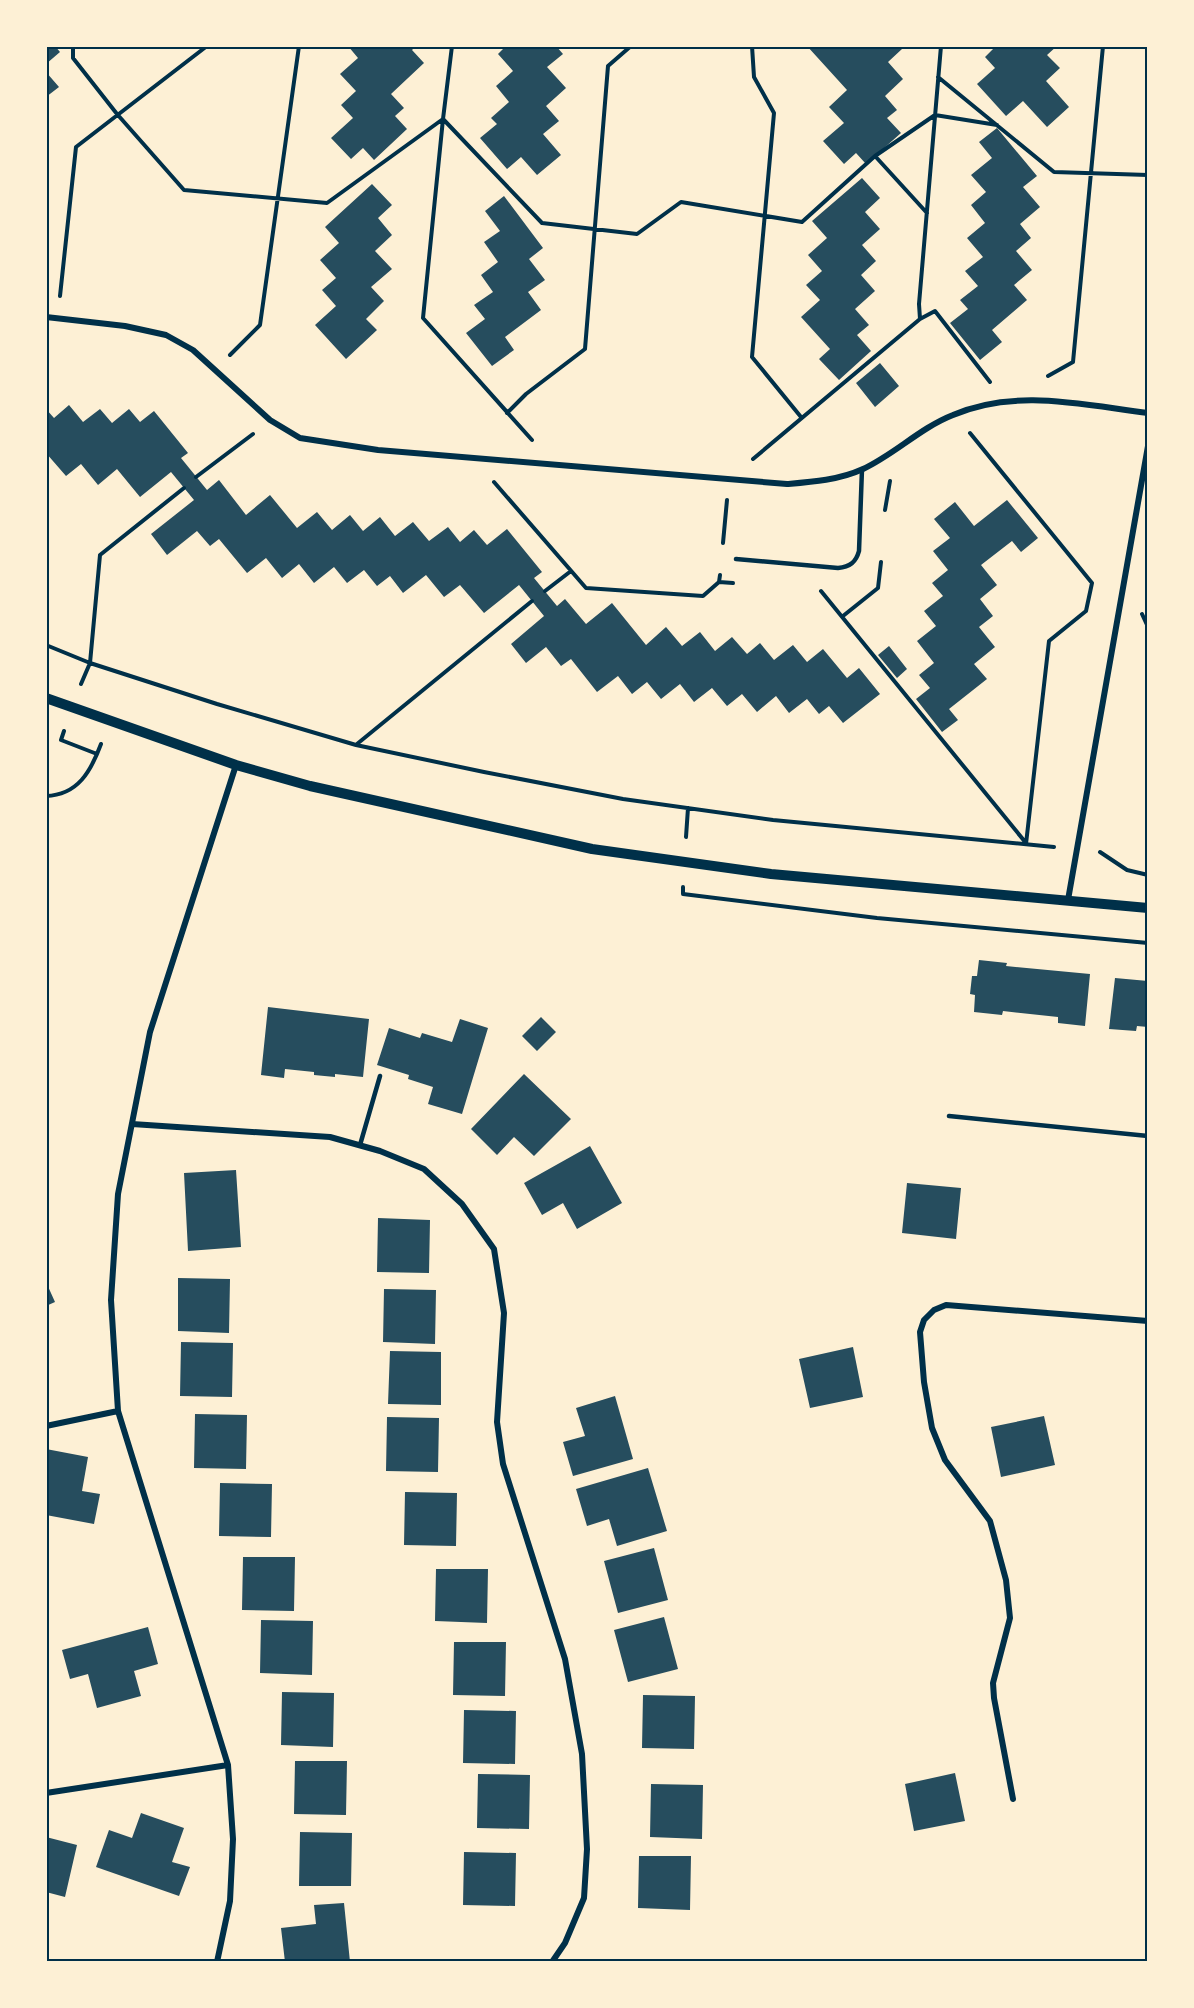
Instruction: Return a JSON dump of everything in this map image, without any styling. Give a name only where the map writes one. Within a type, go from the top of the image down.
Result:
[{"type":"street","points":[[46,317],[125,326],[166,335],[193,350],[270,420],[300,438],[378,450],[474,459],[787,484],[822,481],[862,469],[928,426],[955,414],[1005,401],[1039,399],[1148,413]]},
{"type":"street","points":[[1068,900],[1148,446]]},
{"type":"street","points":[[46,698],[236,765],[310,786],[592,849],[771,874],[1148,908]]},
{"type":"street","points":[[218,1962],[230,1900],[233,1839],[228,1765],[118,1411],[111,1300],[118,1194],[150,1032],[236,765]]},
{"type":"street","points":[[132,1125],[330,1137],[360,1145],[424,1169],[462,1204],[494,1249],[504,1313],[497,1422],[503,1464],[565,1659],[582,1754],[586,1849],[584,1898],[565,1943],[552,1962]]},
{"type":"street","points":[[1013,1799],[994,1698],[995,1675],[1005,1645],[1010,1618],[1006,1580],[990,1521],[945,1460],[932,1428],[924,1382],[920,1332],[924,1320],[934,1310],[946,1305],[1148,1321]]},
{"type":"street","points":[[46,1426],[118,1411]]},
{"type":"street","points":[[46,1793],[228,1765]]},
{"type":"lane","points":[[736,559],[838,568],[851,565],[856,560],[859,551],[862,469]]},
{"type":"lane","points":[[360,1145],[380,1076]]},
{"type":"lane","points":[[949,1116],[1148,1136]]},
{"type":"path","points":[[73,46],[73,58],[117,114],[184,190],[327,202],[443,119]]},
{"type":"path","points":[[57,318],[76,147],[207,46]]},
{"type":"path","points":[[215,370],[260,325],[299,46]]},
{"type":"path","points":[[452,46],[423,318],[555,465]]},
{"type":"path","points":[[507,413],[526,394],[585,349],[608,66],[631,46]]},
{"type":"path","points":[[752,46],[754,76],[774,113],[752,357],[801,417]]},
{"type":"path","points":[[920,320],[919,304],[941,46]]},
{"type":"path","points":[[1044,379],[1073,362],[1103,46]]},
{"type":"path","points":[[938,77],[1054,172],[1148,175]]},
{"type":"path","points":[[443,119],[542,223],[637,234],[681,202],[802,222],[875,156],[935,115],[997,125]]},
{"type":"path","points":[[875,156],[927,213]]},
{"type":"path","points":[[723,546],[729,479],[801,417],[920,320],[935,311],[1005,401]]},
{"type":"path","points":[[955,414],[1092,583],[1086,611],[1049,641],[1026,844]]},
{"type":"path","points":[[196,477],[270,420]]},
{"type":"path","points":[[474,459],[586,588],[703,596],[719,582],[721,566]]},
{"type":"path","points":[[885,518],[887,495],[895,473]]},
{"type":"path","points":[[90,663],[100,555],[184,488]]},
{"type":"path","points":[[843,616],[878,588],[881,553]]},
{"type":"path","points":[[545,591],[571,571]]},
{"type":"path","points":[[719,582],[742,584]]},
{"type":"path","points":[[812,590],[823,591],[1026,844]]},
{"type":"path","points":[[356,745],[532,601]]},
{"type":"path","points":[[46,645],[90,663],[217,704],[356,745],[623,799],[773,820],[1101,852],[1127,870],[1148,875]]},
{"type":"path","points":[[46,796],[68,793],[81,782],[92,767],[110,721]]},
{"type":"path","points":[[61,740],[98,754]]},
{"type":"building","points":[[46,46],[55,46],[60,52],[46,64]]},
{"type":"building","points":[[348,46],[416,46],[412,50],[424,63],[391,94],[404,108],[395,116],[407,129],[374,160],[363,148],[351,159],[331,138],[353,118],[341,105],[356,91],[340,74],[358,58]]},
{"type":"building","points":[[506,46],[556,46],[563,54],[547,67],[566,88],[546,106],[559,121],[543,134],[561,155],[537,175],[521,157],[507,169],[480,138],[497,124],[491,118],[509,102],[496,86],[513,71],[498,54]]},
{"type":"building","points":[[807,46],[900,46],[902,49],[888,62],[903,79],[885,96],[897,110],[887,118],[901,133],[866,164],[856,153],[844,164],[823,141],[844,123],[829,107],[847,90]]},
{"type":"building","points":[[996,46],[1057,46],[1047,55],[1060,68],[1046,81],[1069,107],[1047,127],[1023,101],[1006,116],[977,84],[995,68],[985,57]]},
{"type":"building","points":[[46,72],[59,87],[46,97]]},
{"type":"building","points":[[997,128],[1037,176],[1023,187],[1040,207],[1020,224],[1031,238],[1016,251],[1032,270],[1014,285],[1027,300],[992,330],[1002,342],[980,360],[950,323],[968,309],[960,300],[978,286],[965,271],[983,257],[967,238],[985,223],[971,205],[986,192],[971,175],[992,158],[979,142]]},
{"type":"building","points":[[862,178],[880,198],[865,212],[880,229],[862,245],[876,261],[861,275],[875,291],[855,309],[869,325],[857,335],[871,351],[839,380],[819,359],[830,349],[801,317],[820,300],[806,285],[822,271],[808,255],[827,238],[812,221]]},
{"type":"building","points":[[372,184],[392,205],[378,218],[392,235],[375,251],[392,269],[371,287],[384,301],[366,319],[377,330],[346,359],[315,325],[336,306],[322,290],[336,278],[320,260],[339,243],[325,227]]},
{"type":"building","points":[[504,196],[543,248],[529,259],[545,280],[528,292],[541,310],[505,337],[514,350],[492,366],[466,333],[485,319],[474,305],[493,292],[481,275],[498,262],[484,242],[500,231],[485,211]]},
{"type":"building","points":[[880,363],[899,386],[875,407],[856,383]]},
{"type":"building","points":[[69,405],[83,422],[100,409],[112,423],[129,409],[140,422],[154,411],[188,453],[181,458],[207,490],[219,480],[246,515],[270,495],[297,528],[317,512],[332,530],[350,515],[363,531],[380,517],[395,536],[413,522],[429,541],[448,527],[460,542],[474,530],[487,545],[507,529],[542,572],[534,578],[557,606],[565,599],[586,624],[612,603],[646,645],[666,627],[682,646],[700,632],[715,651],[732,637],[747,654],[760,643],[774,660],[793,645],[807,662],[823,649],[847,678],[859,668],[880,694],[843,723],[829,706],[819,714],[807,699],[789,713],[776,696],[757,712],[742,694],[727,706],[712,688],[694,702],[680,684],[661,699],[647,682],[632,694],[618,676],[597,692],[571,659],[561,666],[546,647],[526,663],[511,644],[544,616],[519,585],[484,613],[460,585],[444,597],[426,575],[403,593],[390,576],[377,586],[364,570],[347,583],[334,567],[314,583],[299,564],[282,578],[266,558],[247,573],[219,539],[210,546],[197,531],[167,555],[151,534],[194,500],[171,472],[140,497],[117,469],[98,485],[81,464],[66,476],[46,453],[46,409],[54,418]]},
{"type":"building","points":[[1007,500],[1038,538],[1021,552],[1012,541],[981,565],[997,585],[980,599],[993,616],[979,627],[995,647],[974,664],[987,679],[949,709],[958,720],[942,732],[916,699],[930,688],[919,675],[934,663],[917,641],[936,626],[924,611],[943,596],[932,583],[948,570],[933,551],[950,538],[934,519],[955,502],[974,526]]},
{"type":"building","points":[[889,646],[907,669],[897,678],[878,655]]},
{"type":"building","points":[[979,960],[1007,963],[1006,966],[1090,974],[1085,1026],[1058,1023],[1058,1017],[1003,1011],[1002,1015],[974,1012],[975,995],[970,994],[972,976],[977,976]]},
{"type":"building","points":[[1115,978],[1148,981],[1148,1027],[1137,1026],[1136,1031],[1109,1029]]},
{"type":"building","points":[[268,1007],[369,1019],[363,1077],[335,1074],[335,1077],[314,1075],[314,1072],[285,1069],[284,1078],[261,1075]]},
{"type":"building","points":[[541,1017],[556,1032],[537,1051],[522,1036]]},
{"type":"building","points":[[460,1019],[488,1028],[462,1114],[428,1104],[433,1087],[408,1079],[409,1075],[377,1065],[389,1028],[420,1038],[422,1033],[452,1042]]},
{"type":"building","points":[[524,1074],[571,1119],[534,1156],[514,1137],[497,1155],[471,1129]]},
{"type":"building","points":[[590,1146],[622,1203],[577,1229],[563,1203],[542,1215],[524,1183]]},
{"type":"building","points":[[236,1170],[241,1247],[188,1251],[184,1173]]},
{"type":"building","points":[[907,1183],[961,1188],[956,1239],[902,1233]]},
{"type":"building","points":[[378,1218],[430,1220],[429,1273],[377,1272]]},
{"type":"building","points":[[178,1278],[230,1279],[229,1333],[178,1331]]},
{"type":"building","points":[[46,1282],[55,1302],[46,1306]]},
{"type":"building","points":[[384,1289],[436,1290],[435,1344],[383,1342]]},
{"type":"building","points":[[181,1342],[233,1343],[232,1397],[180,1396]]},
{"type":"building","points":[[853,1347],[863,1397],[810,1408],[799,1359]]},
{"type":"building","points":[[390,1351],[441,1352],[441,1405],[388,1404]]},
{"type":"building","points":[[615,1396],[633,1459],[573,1476],[563,1442],[585,1436],[576,1408]]},
{"type":"building","points":[[195,1414],[247,1415],[246,1469],[194,1468]]},
{"type":"building","points":[[1044,1416],[1055,1465],[1001,1477],[991,1427]]},
{"type":"building","points":[[387,1417],[439,1418],[438,1472],[386,1471]]},
{"type":"building","points":[[46,1449],[88,1457],[82,1491],[100,1494],[94,1524],[46,1515]]},
{"type":"building","points":[[648,1468],[667,1531],[617,1546],[609,1519],[587,1526],[576,1489]]},
{"type":"building","points":[[220,1483],[272,1484],[271,1537],[219,1536]]},
{"type":"building","points":[[405,1492],[457,1493],[456,1546],[404,1545]]},
{"type":"building","points":[[654,1548],[668,1600],[618,1613],[604,1561]]},
{"type":"building","points":[[243,1557],[295,1557],[294,1611],[242,1610]]},
{"type":"building","points":[[436,1569],[488,1569],[487,1623],[435,1621]]},
{"type":"building","points":[[664,1617],[678,1669],[628,1682],[614,1630]]},
{"type":"building","points":[[261,1620],[313,1621],[312,1675],[260,1673]]},
{"type":"building","points":[[148,1627],[158,1664],[134,1671],[141,1696],[97,1708],[88,1674],[70,1679],[62,1650]]},
{"type":"building","points":[[454,1642],[506,1642],[505,1696],[453,1695]]},
{"type":"building","points":[[282,1692],[334,1693],[333,1747],[281,1745]]},
{"type":"building","points":[[643,1695],[695,1696],[694,1749],[642,1748]]},
{"type":"building","points":[[464,1710],[516,1711],[515,1764],[463,1763]]},
{"type":"building","points":[[295,1761],[347,1761],[346,1815],[294,1814]]},
{"type":"building","points":[[955,1773],[965,1821],[914,1831],[905,1784]]},
{"type":"building","points":[[478,1774],[530,1775],[529,1829],[477,1828]]},
{"type":"building","points":[[651,1784],[703,1785],[702,1839],[650,1837]]},
{"type":"building","points":[[141,1813],[184,1828],[172,1862],[190,1867],[179,1896],[96,1867],[109,1830],[132,1838]]},
{"type":"building","points":[[300,1832],[352,1833],[351,1886],[299,1886]]},
{"type":"building","points":[[46,1837],[77,1845],[65,1897],[46,1892]]},
{"type":"building","points":[[464,1852],[516,1853],[515,1906],[463,1905]]},
{"type":"building","points":[[639,1856],[691,1856],[690,1910],[638,1908]]},
{"type":"building","points":[[344,1903],[350,1962],[285,1962],[281,1928],[316,1924],[314,1905]]}]
